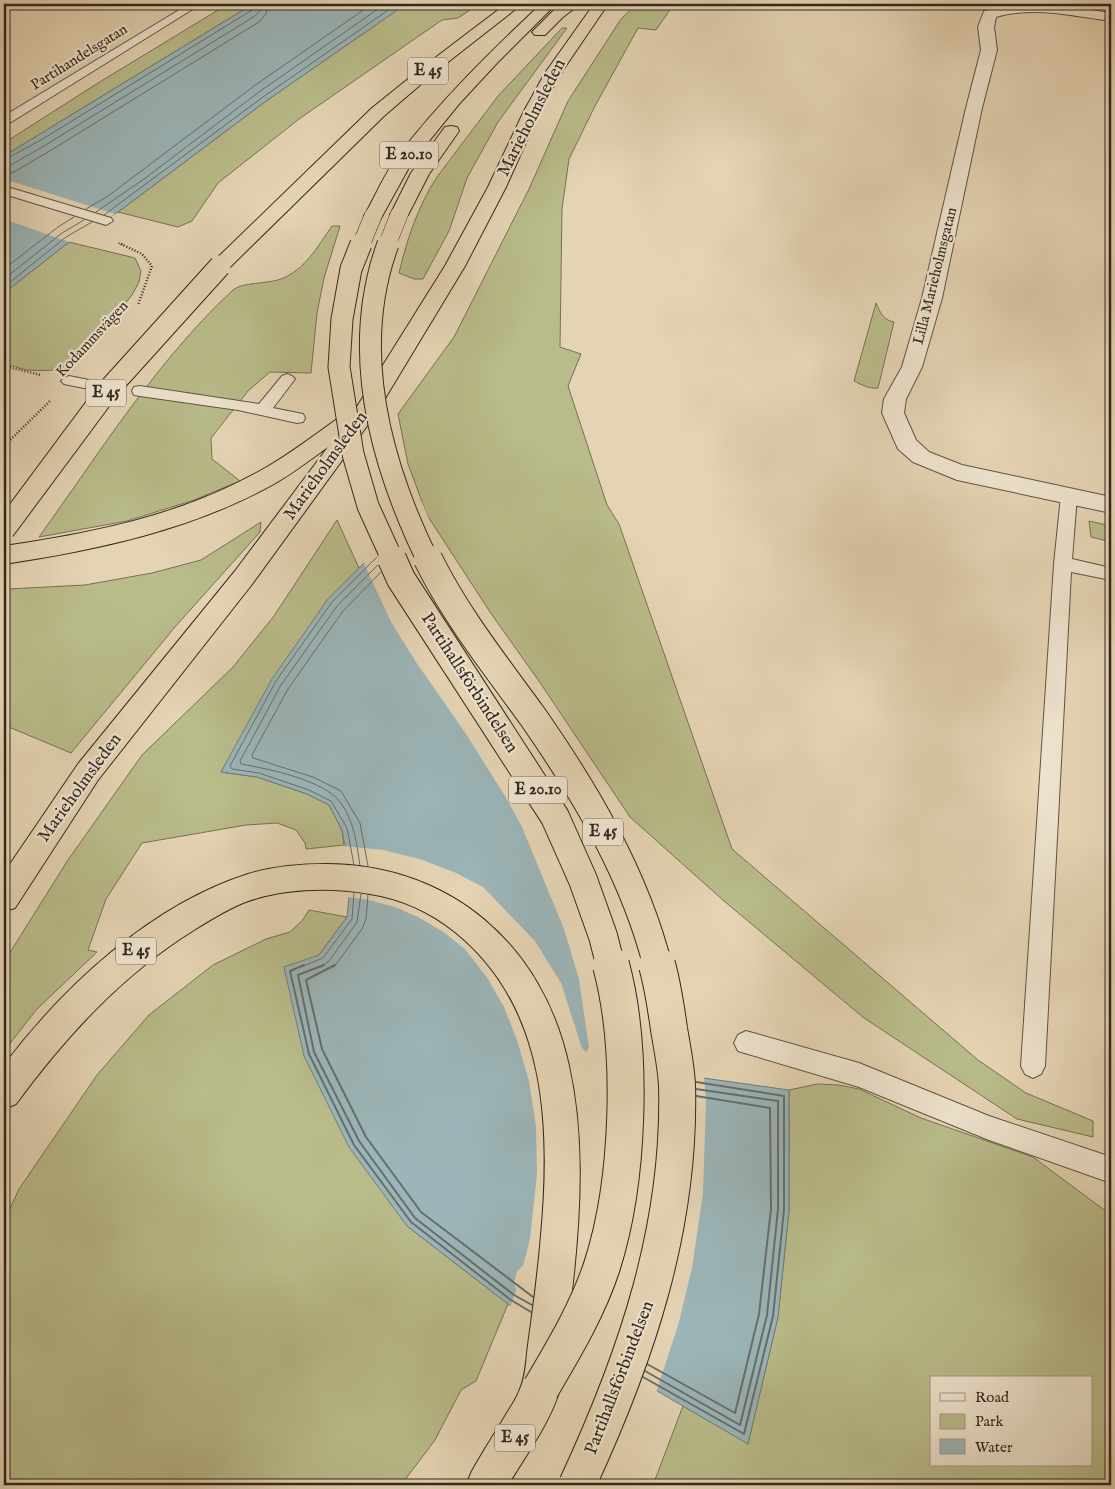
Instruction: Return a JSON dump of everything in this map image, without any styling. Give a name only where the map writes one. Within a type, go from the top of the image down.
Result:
[{"type":"highway","name":"E 45","points":[[4,530],[108,390],[220,266],[326,160],[380,111],[462,44],[515,4]]},
{"type":"highway","name":"Partihallsförbindelsen","points":[[549,4],[492,59],[404,160],[386,216],[374,287],[370,354],[375,414],[400,500],[421,546],[449,598],[579,787],[620,864],[652,946],[661,978],[677,1082],[675,1165],[666,1234],[654,1292],[635,1350],[594,1451],[577,1485]]},
{"type":"highway","points":[[523,50],[558,14],[573,4]]},
{"type":"highway","name":"Marieholmsleden","points":[[4,898],[88,772],[244,577],[367,410],[455,266],[497,187],[532,112],[559,63],[601,4]]},
{"type":"highway","name":"Partihallsförbindelsen","points":[[466,112],[386,216],[351,269],[342,319],[339,367],[353,454],[368,506],[401,579],[555,817],[583,880],[603,936],[616,984],[625,1076],[625,1135],[615,1211],[602,1266],[576,1328],[541,1388],[532,1408],[486,1485]]},
{"type":"highway","points":[[4,555],[92,542],[138,531],[186,515],[267,477],[367,410]]},
{"type":"highway","name":"E 45","points":[[4,1092],[30,1056],[68,1014],[122,962],[152,939],[236,892],[289,878],[311,876],[365,879],[420,894],[444,907],[486,938],[504,958],[534,1008],[552,1061],[557,1088],[563,1181],[559,1240],[541,1388]]},
{"type":"street","name":"Lilla Marieholmsgatan","points":[[1111,17],[1038,6],[1012,6],[989,14],[986,26],[989,50],[974,108],[932,298],[912,367],[895,399],[893,414],[906,444],[921,457],[957,472],[1111,505]]},
{"type":"lane","name":"Partihandelsgatan","points":[[4,121],[196,4]]},
{"type":"lane","points":[[4,190],[106,221]]},
{"type":"lane","points":[[263,410],[287,379]]},
{"type":"lane","points":[[69,381],[88,384]]},
{"type":"lane","points":[[140,391],[263,410],[297,418]]},
{"type":"lane","points":[[1032,1066],[1068,496]]},
{"type":"lane","points":[[1063,564],[1111,574]]},
{"type":"lane","points":[[746,1043],[859,1075],[989,1128],[1111,1170]]},
{"type":"path","name":"Kodammsvägen","points":[[109,240],[137,250],[146,257],[152,266],[139,304],[134,310]]},
{"type":"path","points":[[4,366],[69,381]]},
{"type":"path","name":"Kodammsvägen","points":[[4,446],[69,381]]},
{"type":"green space","points":[[228,4],[253,4],[4,156],[4,143]]},
{"type":"green space","points":[[406,4],[479,4],[458,18],[442,20],[299,119],[218,183],[192,221],[178,227],[118,212],[266,101]]},
{"type":"green space","points":[[637,4],[674,4],[656,30],[638,28],[595,106],[569,159],[562,209],[560,347],[581,354],[568,386],[607,505],[619,524],[732,849],[978,1060],[1026,1093],[1093,1121],[1093,1137],[1017,1119],[864,1018],[724,901],[630,817],[541,684],[490,612],[427,515],[408,464],[398,414],[454,337],[529,189],[568,101],[621,19]]},
{"type":"green space","points":[[562,28],[567,28],[498,122],[467,178],[449,231],[423,279],[414,279],[399,273],[414,223],[424,199],[437,177],[498,96]]},
{"type":"green space","points":[[332,226],[340,226],[324,278],[317,313],[311,373],[270,372],[248,391],[211,438],[212,459],[240,481],[194,500],[127,521],[39,537],[154,377],[206,317],[237,287],[281,279],[297,270],[310,257]]},
{"type":"green space","points":[[69,242],[135,258],[141,271],[139,282],[132,295],[113,319],[68,367],[43,371],[10,366],[4,367],[4,293]]},
{"type":"green space","points":[[876,303],[885,317],[894,322],[878,388],[854,381]]},
{"type":"green space","points":[[337,520],[359,568],[328,599],[221,772],[257,777],[307,794],[329,805],[342,830],[344,845],[306,849],[305,843],[296,830],[277,823],[246,825],[142,843],[106,899],[88,950],[97,952],[37,1009],[4,1051],[4,962],[68,860],[142,755],[233,667],[274,616]]},
{"type":"green space","points":[[1089,521],[1111,526],[1111,542],[1091,537]]},
{"type":"green space","points":[[261,522],[260,532],[175,627],[71,753],[4,725],[4,595],[8,589],[85,585],[152,573],[201,560]]},
{"type":"green space","points":[[309,910],[347,917],[319,955],[407,1226],[508,1304],[476,1381],[461,1390],[435,1440],[401,1485],[4,1485],[4,1222],[19,1189],[97,1075],[149,1015],[213,965],[266,939],[290,932],[302,921]]},
{"type":"green space","points":[[817,1084],[839,1085],[859,1089],[921,1118],[1033,1157],[1111,1215],[1111,1485],[653,1485],[683,1406],[748,1443],[778,1317],[789,1210],[789,1090]]},
{"type":"water","points":[[253,4],[406,4],[266,101],[118,212],[69,242],[4,293],[4,156]]},
{"type":"water","points":[[423,504],[432,543],[689,1076],[789,1090],[789,1210],[778,1317],[748,1444],[508,1304],[407,1226],[349,1147],[304,1056],[284,967],[319,955],[347,917],[351,876],[342,830],[329,805],[307,794],[257,777],[221,772],[272,679],[328,599]]},
{"type":"pier","points":[[4,179],[115,214],[73,242],[69,242],[4,219]]},
{"type":"pier","points":[[422,502],[434,541],[498,643],[595,782],[636,860],[668,938],[691,1074],[704,1076],[706,1100],[703,1193],[692,1268],[679,1322],[656,1393],[510,1308],[516,1290],[514,1282],[517,1271],[523,1266],[530,1239],[537,1174],[536,1126],[529,1081],[517,1040],[504,1007],[488,979],[465,949],[442,931],[418,917],[395,907],[365,899],[346,897],[348,876],[343,846],[383,850],[420,859],[456,873],[483,887],[535,941],[561,983],[582,1048],[586,1052],[589,1048],[579,979],[564,929],[522,827],[466,734],[391,622],[363,561]]}]
